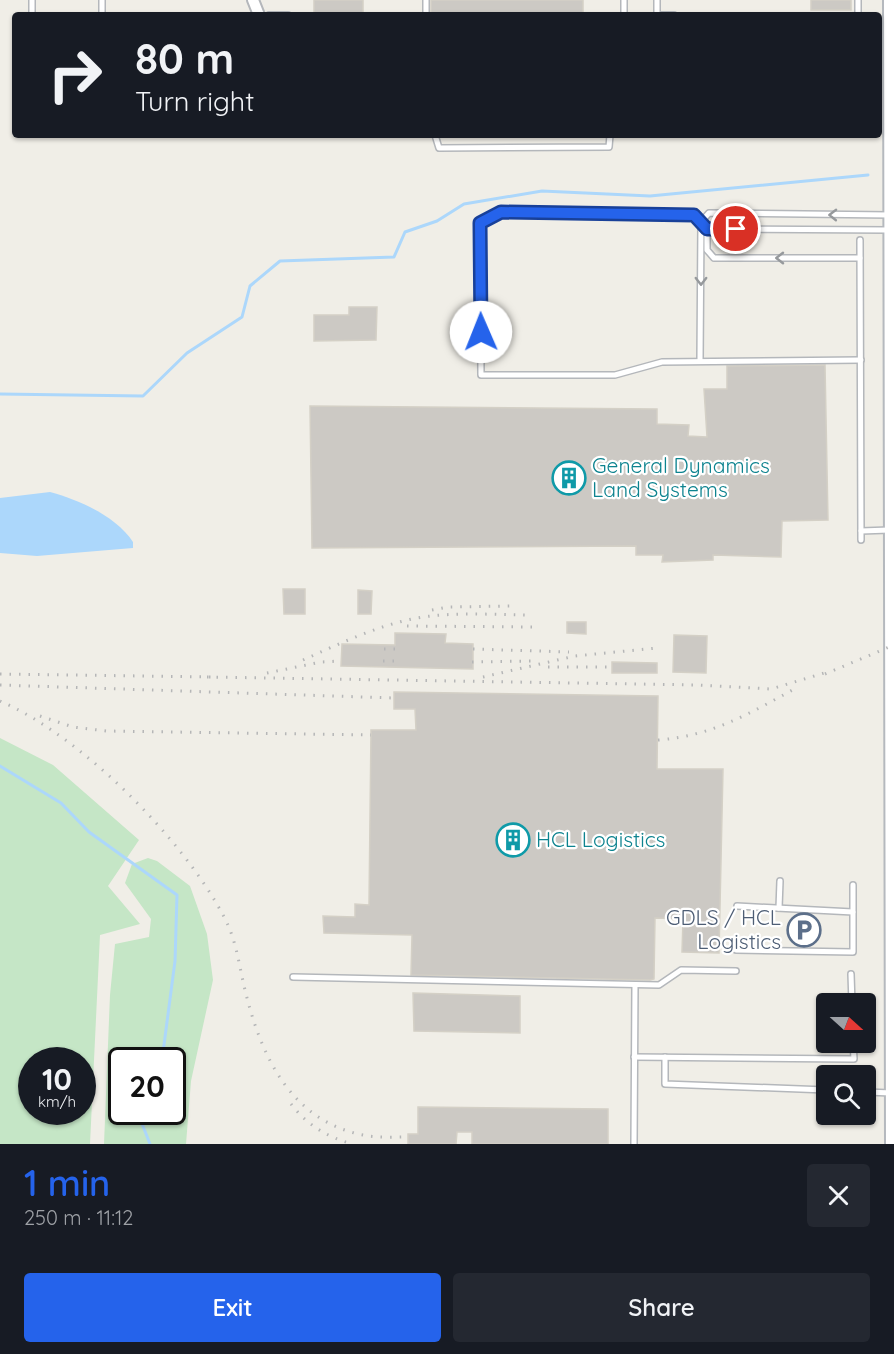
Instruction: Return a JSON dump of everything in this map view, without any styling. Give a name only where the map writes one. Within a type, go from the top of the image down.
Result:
[{"type":"main road","points":[[891,14],[894,1144]]},
{"type":"lane","points":[[436,138],[439,148],[451,148],[609,147],[610,138]]},
{"type":"lane","points":[[860,258],[714,258],[707,249],[707,229],[694,215],[501,212],[480,223],[481,375],[615,375],[662,362],[861,360]]},
{"type":"lane","points":[[700,361],[701,222],[709,213],[892,223]]},
{"type":"lane","points":[[707,229],[892,223]]},
{"type":"lane","points":[[860,240],[861,540]]},
{"type":"lane","points":[[861,531],[892,530]]},
{"type":"lane","points":[[779,908],[780,881]]},
{"type":"lane","points":[[736,950],[853,952],[853,885]]},
{"type":"lane","points":[[737,906],[853,912]]},
{"type":"lane","points":[[293,977],[659,985],[681,970],[736,971]]},
{"type":"lane","points":[[851,974],[852,993]]},
{"type":"lane","points":[[634,1144],[635,985]]},
{"type":"lane","points":[[634,1057],[854,1059],[854,1053]]},
{"type":"lane","points":[[665,1057],[665,1084],[816,1090]]},
{"type":"lane","points":[[876,1092],[894,1093]]},
{"type":"green space","points":[[0,738],[53,765],[139,840],[108,886],[140,924],[100,935],[95,1047],[18,1047],[18,1125],[91,1125],[90,1144],[0,1144]]},
{"type":"green space","points":[[148,858],[157,861],[190,886],[207,934],[213,980],[191,1081],[186,1144],[104,1144],[110,995],[115,944],[149,937],[151,919],[125,883],[132,864]]},
{"type":"water","points":[[50,492],[85,504],[107,517],[126,533],[133,542],[133,548],[37,556],[0,553],[0,498]]},
{"type":"building","points":[[314,0],[363,0],[363,12],[314,12]]},
{"type":"building","points":[[431,0],[583,0],[583,12],[431,12]]},
{"type":"building","points":[[811,0],[851,0],[851,10],[811,10]]},
{"type":"building","points":[[349,307],[377,307],[376,340],[314,341],[314,315],[349,315]]},
{"type":"building","name":"General Dynamics Land Systems","points":[[825,365],[828,520],[782,521],[781,557],[713,555],[713,560],[662,562],[663,555],[636,555],[636,546],[312,548],[310,406],[657,409],[657,424],[689,425],[688,436],[707,437],[704,389],[727,389],[727,366]]},
{"type":"building","points":[[283,589],[305,589],[305,614],[284,614]]},
{"type":"building","points":[[358,590],[372,591],[371,614],[358,614]]},
{"type":"building","points":[[567,622],[586,622],[586,634],[567,633]]},
{"type":"building","points":[[395,633],[446,634],[445,643],[473,644],[473,669],[341,666],[342,644],[395,645]]},
{"type":"building","points":[[674,635],[707,636],[706,673],[673,672]]},
{"type":"building","points":[[612,662],[657,663],[657,673],[612,673]]},
{"type":"building","name":"HCL Logistics","points":[[394,692],[658,696],[657,769],[723,769],[719,953],[682,952],[683,919],[655,918],[654,979],[650,980],[411,975],[412,935],[324,933],[323,916],[355,917],[355,904],[369,905],[371,730],[416,730],[415,709],[394,709]]},
{"type":"building","points":[[413,993],[520,996],[520,1033],[414,1031]]},
{"type":"building","points":[[418,1107],[608,1109],[608,1144],[472,1144],[472,1132],[457,1132],[456,1144],[408,1144],[408,1134],[418,1134]]},
{"type":"waterway","points":[[0,394],[143,396],[187,353],[242,317],[250,286],[280,261],[394,257],[405,232],[437,221],[464,204],[542,191],[650,196],[868,175]]},
{"type":"waterway","points":[[0,766],[61,803],[89,832],[177,895],[175,961],[164,1047]]},
{"type":"waterway","points":[[143,1125],[150,1144]]},
{"type":"railway","points":[[432,610],[448,607],[510,606]]},
{"type":"railway","points":[[303,660],[370,631],[412,619],[457,614],[532,615]]},
{"type":"railway","points":[[407,626],[536,627]]},
{"type":"railway","points":[[825,674],[894,645]]},
{"type":"railway","points":[[483,677],[575,656],[657,648]]},
{"type":"railway","points":[[384,649],[395,649]]},
{"type":"railway","points":[[473,649],[569,652]]},
{"type":"railway","points":[[267,673],[321,662],[341,661]]},
{"type":"railway","points":[[383,661],[394,661]]},
{"type":"railway","points":[[472,662],[531,661]]},
{"type":"railway","points":[[548,667],[612,667]]},
{"type":"railway","points":[[207,677],[698,685],[771,689],[831,671]]},
{"type":"railway","points":[[0,674],[213,677]]},
{"type":"railway","points":[[0,685],[394,698]]},
{"type":"railway","points":[[658,740],[696,734],[731,722],[798,687]]},
{"type":"railway","points":[[0,701],[31,717],[63,738],[95,764],[156,823],[182,854],[205,885],[228,924],[261,1041],[271,1063],[299,1101],[317,1116],[338,1128],[369,1136],[408,1137]]},
{"type":"railway","points":[[40,716],[73,727],[106,731],[371,735]]},
{"type":"railway","points":[[291,1104],[318,1129],[353,1144]]},
{"type":"place","name":"General Dynamics Land Systems","points":[[569,478]]},
{"type":"place","name":"HCL Logistics","points":[[513,840]]},
{"type":"place","name":"GDLS / HCL Logistics","points":[[804,930]]},
{"type":"route","points":[[481,332],[480,223],[490,216],[501,212],[694,215],[707,229],[736,229]]}]
